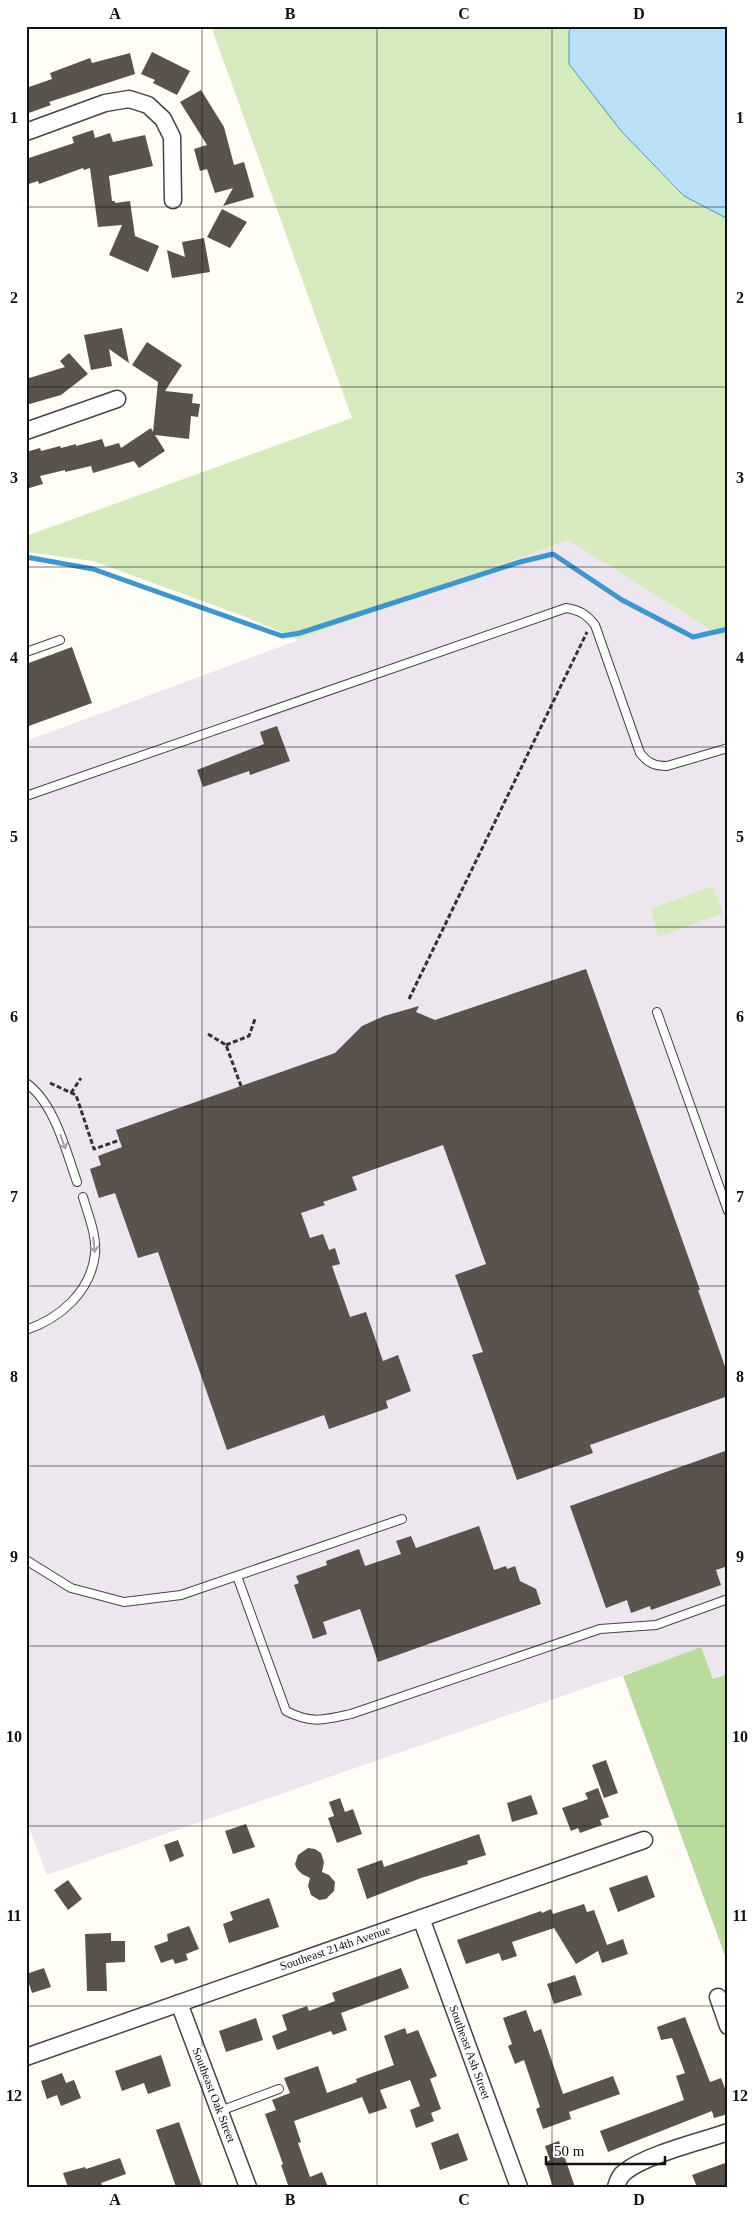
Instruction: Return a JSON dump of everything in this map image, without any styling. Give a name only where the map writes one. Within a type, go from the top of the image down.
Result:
[{"type":"street","points":[[26,132],[105,103],[129,99],[148,106],[163,119],[172,137],[173,200]]},
{"type":"street","points":[[26,431],[117,399]]},
{"type":"street","name":"Southeast 214th Avenue","points":[[26,2056],[644,1840]]},
{"type":"street","name":"Southeast Ash Street","points":[[421,1918],[519,2187]]},
{"type":"street","points":[[718,1998],[728,2026]]},
{"type":"street","name":"Southeast Oak Street","points":[[180,2003],[248,2187]]},
{"type":"street","points":[[617,2183],[624,2172],[639,2163],[728,2132]]},
{"type":"lane","points":[[26,796],[566,608],[576,609],[587,615],[596,625],[640,753],[647,762],[656,766],[667,766],[728,748]]},
{"type":"lane","points":[[26,652],[60,640]]},
{"type":"lane","points":[[657,1012],[728,1211]]},
{"type":"lane","points":[[26,1083],[45,1104],[55,1122],[77,1182]]},
{"type":"lane","points":[[26,1330],[59,1313],[78,1296],[90,1277],[95,1253],[92,1228],[83,1197]]},
{"type":"lane","points":[[26,1560],[71,1588],[124,1602],[181,1595],[402,1519]]},
{"type":"lane","points":[[237,1576],[286,1711],[302,1719],[327,1720],[351,1714],[600,1629],[656,1625],[728,1599]]},
{"type":"lane","points":[[220,2111],[279,2089]]},
{"type":"path","points":[[409,998],[586,633],[596,625]]},
{"type":"path","points":[[226,1044],[249,1036],[256,1019]]},
{"type":"path","points":[[208,1034],[226,1044],[242,1086]]},
{"type":"path","points":[[71,1093],[81,1078]]},
{"type":"path","points":[[50,1083],[76,1095],[94,1148],[120,1140]]},
{"type":"shaded area","points":[[568,540],[728,641],[728,1674],[713,1679],[701,1648],[47,1875],[26,1820],[26,741]]},
{"type":"green space","points":[[211,26],[573,26],[569,31],[569,64],[622,132],[683,196],[728,219],[728,641],[568,540],[298,640],[246,617],[93,561],[26,552],[26,536],[352,418]]},
{"type":"green space","points":[[713,886],[723,913],[658,937],[651,909]]},
{"type":"green space","points":[[701,1647],[713,1679],[728,1674],[728,1964],[623,1676]]},
{"type":"water","points":[[573,26],[728,26],[728,219],[684,196],[622,132],[569,64],[569,31]]},
{"type":"building","points":[[152,52],[190,71],[177,95],[153,83],[155,80],[141,74]]},
{"type":"building","points":[[130,53],[135,74],[49,102],[51,105],[26,114],[26,88],[52,79],[50,73],[90,58],[92,63]]},
{"type":"building","points":[[201,90],[224,127],[234,165],[244,162],[254,197],[223,206],[233,188],[215,193],[207,169],[200,171],[194,149],[207,145],[180,102]]},
{"type":"building","points":[[93,130],[95,138],[110,133],[113,142],[145,135],[153,166],[109,176],[112,201],[115,201],[115,203],[130,201],[135,236],[159,246],[148,272],[109,255],[122,225],[98,227],[90,168],[84,170],[83,168],[39,184],[38,181],[26,185],[26,159],[74,143],[72,137]]},
{"type":"building","points":[[222,209],[247,222],[230,248],[207,237]]},
{"type":"building","points":[[204,238],[210,272],[172,278],[167,250],[185,257],[182,242]]},
{"type":"building","points":[[122,328],[129,363],[109,349],[112,366],[91,370],[84,335]]},
{"type":"building","points":[[147,342],[182,365],[165,391],[193,394],[192,403],[200,404],[198,417],[191,416],[189,439],[155,435],[165,451],[139,468],[134,461],[93,473],[91,466],[65,472],[65,470],[40,476],[43,484],[26,489],[26,452],[40,448],[41,451],[60,446],[61,448],[76,444],[76,446],[102,439],[105,447],[119,443],[121,448],[151,428],[153,432],[158,382],[132,365]]},
{"type":"building","points":[[69,353],[88,374],[61,395],[26,405],[26,379],[65,367],[60,361]]},
{"type":"building","points":[[72,647],[92,703],[26,727],[26,664]]},
{"type":"building","points":[[277,726],[290,761],[250,775],[249,771],[203,787],[197,770],[264,744],[260,732]]},
{"type":"building","points":[[586,969],[700,1290],[698,1290],[728,1375],[728,1396],[590,1445],[593,1453],[517,1480],[472,1355],[483,1352],[455,1275],[486,1264],[443,1145],[352,1177],[357,1190],[323,1202],[325,1205],[301,1213],[310,1238],[323,1234],[329,1250],[335,1248],[340,1264],[332,1266],[350,1317],[366,1312],[383,1361],[398,1355],[411,1391],[386,1401],[388,1408],[329,1429],[324,1415],[227,1450],[158,1252],[138,1258],[115,1193],[99,1198],[90,1169],[101,1165],[98,1156],[122,1147],[116,1130],[335,1053],[362,1026],[384,1016],[419,1006],[416,1012],[435,1020]]},
{"type":"building","points":[[728,1450],[728,1566],[716,1570],[721,1585],[651,1610],[650,1606],[631,1613],[627,1600],[606,1608],[570,1506]]},
{"type":"building","points":[[479,1526],[494,1570],[506,1566],[507,1569],[515,1566],[520,1581],[536,1589],[541,1604],[378,1662],[360,1609],[323,1622],[327,1634],[313,1639],[294,1585],[299,1583],[296,1576],[327,1565],[326,1561],[359,1549],[365,1566],[401,1554],[396,1541],[411,1536],[416,1548]]},
{"type":"building","points":[[606,1760],[618,1793],[604,1798],[592,1765]]},
{"type":"building","points":[[598,1788],[609,1817],[600,1820],[602,1825],[580,1833],[578,1828],[571,1831],[562,1808],[588,1799],[585,1793]]},
{"type":"building","points":[[531,1795],[538,1814],[512,1822],[507,1803]]},
{"type":"building","points":[[340,1798],[345,1812],[353,1809],[362,1834],[337,1843],[328,1818],[334,1816],[329,1802]]},
{"type":"building","points":[[246,1824],[255,1847],[233,1854],[225,1831]]},
{"type":"building","points":[[479,1834],[486,1855],[467,1861],[468,1864],[421,1878],[367,1899],[357,1869],[382,1860],[384,1867]]},
{"type":"building","points":[[178,1840],[184,1856],[170,1862],[164,1845]]},
{"type":"building","points":[[308,1848],[315,1849],[321,1853],[324,1862],[322,1872],[329,1875],[335,1882],[334,1891],[326,1899],[319,1900],[311,1895],[308,1886],[310,1878],[302,1874],[295,1864],[298,1855]]},
{"type":"building","points":[[647,1875],[655,1897],[618,1912],[609,1888]]},
{"type":"building","points":[[68,1880],[82,1899],[68,1910],[54,1890]]},
{"type":"building","points":[[269,1898],[279,1927],[229,1943],[223,1924],[233,1920],[230,1912]]},
{"type":"building","points":[[584,1904],[587,1912],[594,1910],[607,1945],[623,1939],[628,1954],[602,1963],[598,1951],[576,1964],[554,1928],[512,1942],[517,1956],[502,1961],[499,1953],[466,1964],[457,1940],[541,1911],[542,1913],[551,1909],[553,1914]]},
{"type":"building","points":[[189,1926],[199,1949],[186,1954],[188,1960],[175,1964],[173,1959],[161,1963],[154,1946],[168,1941],[167,1934]]},
{"type":"building","points":[[111,1933],[111,1941],[125,1941],[125,1962],[106,1963],[107,1991],[87,1991],[85,1934]]},
{"type":"building","points":[[44,1968],[51,1987],[32,1993],[26,1974]]},
{"type":"building","points":[[401,1968],[409,1988],[341,2013],[347,2030],[333,2035],[331,2031],[277,2050],[272,2036],[287,2030],[282,2015],[307,2006],[309,2011],[335,2001],[332,1993]]},
{"type":"building","points":[[575,1975],[582,1995],[554,2004],[547,1984]]},
{"type":"building","points":[[526,2010],[534,2032],[541,2029],[563,2094],[613,2076],[620,2094],[569,2112],[571,2119],[543,2129],[536,2109],[540,2107],[524,2060],[515,2064],[508,2046],[512,2044],[503,2018]]},
{"type":"building","points":[[685,2017],[710,2082],[721,2078],[728,2096],[728,2114],[714,2118],[712,2111],[608,2152],[600,2131],[684,2100],[676,2076],[685,2073],[672,2038],[661,2040],[657,2027]]},
{"type":"building","points":[[256,2018],[263,2040],[226,2052],[219,2031]]},
{"type":"building","points":[[405,2028],[407,2034],[418,2030],[437,2076],[430,2079],[441,2109],[431,2113],[434,2121],[416,2128],[410,2110],[420,2106],[410,2080],[380,2090],[387,2108],[369,2114],[362,2097],[294,2121],[301,2142],[298,2143],[310,2177],[322,2172],[328,2187],[286,2187],[288,2185],[281,2165],[283,2164],[265,2114],[276,2110],[272,2100],[290,2093],[284,2078],[318,2066],[327,2093],[357,2082],[356,2079],[394,2065],[384,2036]]},
{"type":"building","points":[[161,2055],[171,2086],[148,2094],[144,2083],[122,2091],[115,2071]]},
{"type":"building","points":[[62,2073],[66,2083],[74,2080],[81,2098],[61,2106],[57,2095],[47,2099],[41,2081]]},
{"type":"building","points":[[179,2122],[202,2187],[176,2187],[156,2130]]},
{"type":"building","points":[[458,2133],[468,2160],[440,2170],[431,2143]]},
{"type":"building","points":[[559,2141],[575,2187],[553,2187],[545,2162],[550,2160],[545,2146]]},
{"type":"building","points":[[120,2158],[126,2174],[101,2183],[103,2187],[68,2187],[63,2173],[85,2167],[86,2169]]},
{"type":"building","points":[[728,2162],[728,2187],[697,2187],[692,2175]]},
{"type":"waterway","points":[[26,557],[93,569],[282,636],[300,633],[520,562],[553,554],[622,600],[693,637],[728,629]]}]
